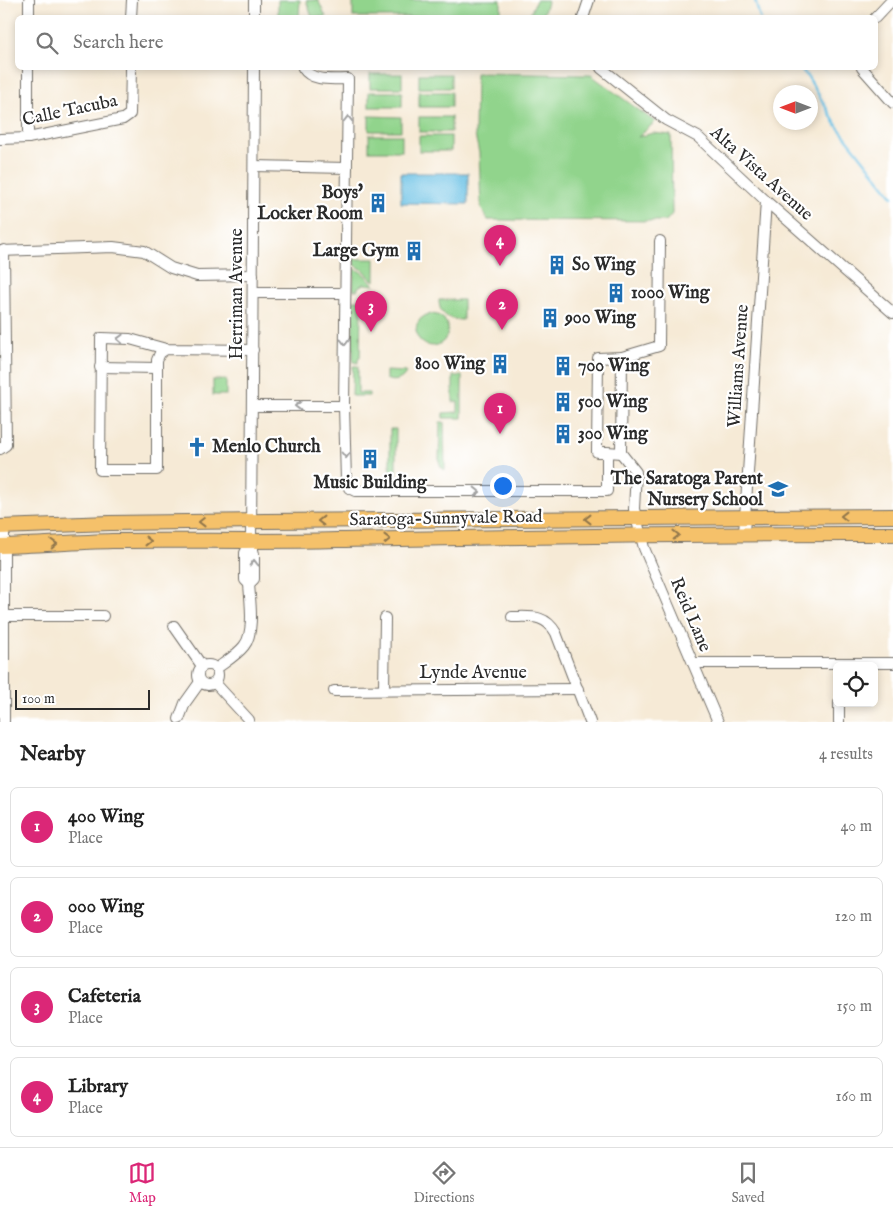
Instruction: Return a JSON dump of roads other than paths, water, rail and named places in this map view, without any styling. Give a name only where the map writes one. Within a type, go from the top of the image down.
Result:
[{"type":"main road","name":"Saratoga-Sunnyvale Road","points":[[2,527],[110,523],[893,516]]},
{"type":"main road","name":"Saratoga-Sunnyvale Road","points":[[2,546],[110,542],[502,536],[641,536],[744,533],[893,534]]},
{"type":"street","points":[[29,0],[29,15]]},
{"type":"street","points":[[131,15],[132,0]]},
{"type":"street","points":[[254,0],[254,15]]},
{"type":"street","points":[[584,15],[589,0]]},
{"type":"street","points":[[878,15],[892,0]]},
{"type":"street","points":[[28,70],[28,138]]},
{"type":"street","name":"Calle Tacuba","points":[[0,139],[28,138],[122,118],[130,114],[131,70]]},
{"type":"street","name":"Herriman Avenue","points":[[216,669],[244,646],[249,638],[249,584],[245,580],[245,553],[251,541],[254,70]]},
{"type":"street","name":"Alta Vista Avenue","points":[[604,70],[666,120],[698,137],[766,201],[893,313]]},
{"type":"street","points":[[864,70],[893,103]]},
{"type":"street","points":[[305,71],[328,79],[348,79],[344,406],[346,481],[350,488],[355,491],[607,491],[607,452]]},
{"type":"street","points":[[254,166],[347,168]]},
{"type":"street","name":"Williams Avenue","points":[[744,533],[766,201]]},
{"type":"street","points":[[622,357],[621,453],[597,452],[598,358],[622,357],[659,346],[660,241]]},
{"type":"street","points":[[0,449],[6,445],[2,250],[113,247],[144,251],[171,268],[197,276],[253,275]]},
{"type":"street","points":[[253,293],[345,293]]},
{"type":"street","points":[[166,349],[160,353],[157,368],[157,470],[100,470],[101,338],[130,339],[166,349],[253,350]]},
{"type":"street","points":[[100,367],[157,368]]},
{"type":"street","points":[[252,406],[344,406]]},
{"type":"street","name":"Reid Lane","points":[[621,453],[636,472],[634,506],[644,548],[718,722]]},
{"type":"street","points":[[2,527],[5,616],[4,722]]},
{"type":"street","points":[[5,616],[103,616]]},
{"type":"street","points":[[512,617],[538,618],[551,624],[590,722]]},
{"type":"street","points":[[384,690],[385,618]]},
{"type":"street","points":[[174,626],[202,666]]},
{"type":"street","points":[[693,663],[833,664]]},
{"type":"street","points":[[878,663],[893,663]]},
{"type":"street","points":[[212,665],[219,675],[215,683],[210,686],[200,682],[198,672],[202,666],[212,665]]},
{"type":"street","points":[[179,719],[185,703],[200,682]]},
{"type":"street","points":[[215,683],[249,720]]},
{"type":"street","name":"Lynde Avenue","points":[[334,691],[578,689]]},
{"type":"street","points":[[839,707],[839,722]]},
{"type":"water","points":[[401,173],[468,173],[468,204],[401,203]]},
{"type":"waterway","points":[[755,0],[759,15]]},
{"type":"waterway","points":[[802,70],[808,77],[837,126],[893,197]]},
{"type":"place","name":"Boys' Locker Room","points":[[378,203]]},
{"type":"place","name":"Large Gym","points":[[414,251]]},
{"type":"place","name":"S0 Wing","points":[[557,265]]},
{"type":"place","name":"Library","points":[[500,266]]},
{"type":"place","name":"1000 Wing","points":[[616,293]]},
{"type":"place","name":"900 Wing","points":[[550,318]]},
{"type":"place","name":"000 Wing","points":[[502,330]]},
{"type":"place","name":"Cafeteria","points":[[371,332]]},
{"type":"place","name":"800 Wing","points":[[500,364]]},
{"type":"place","name":"700 Wing","points":[[563,366]]},
{"type":"place","name":"500 Wing","points":[[563,402]]},
{"type":"place","name":"400 Wing","points":[[500,434]]},
{"type":"place","name":"300 Wing","points":[[563,434]]},
{"type":"place","name":"Menlo Church","points":[[197,447]]},
{"type":"place","name":"Music Building","points":[[370,459]]},
{"type":"place","name":"The Saratoga Parent Nursery School","points":[[778,489]]}]
